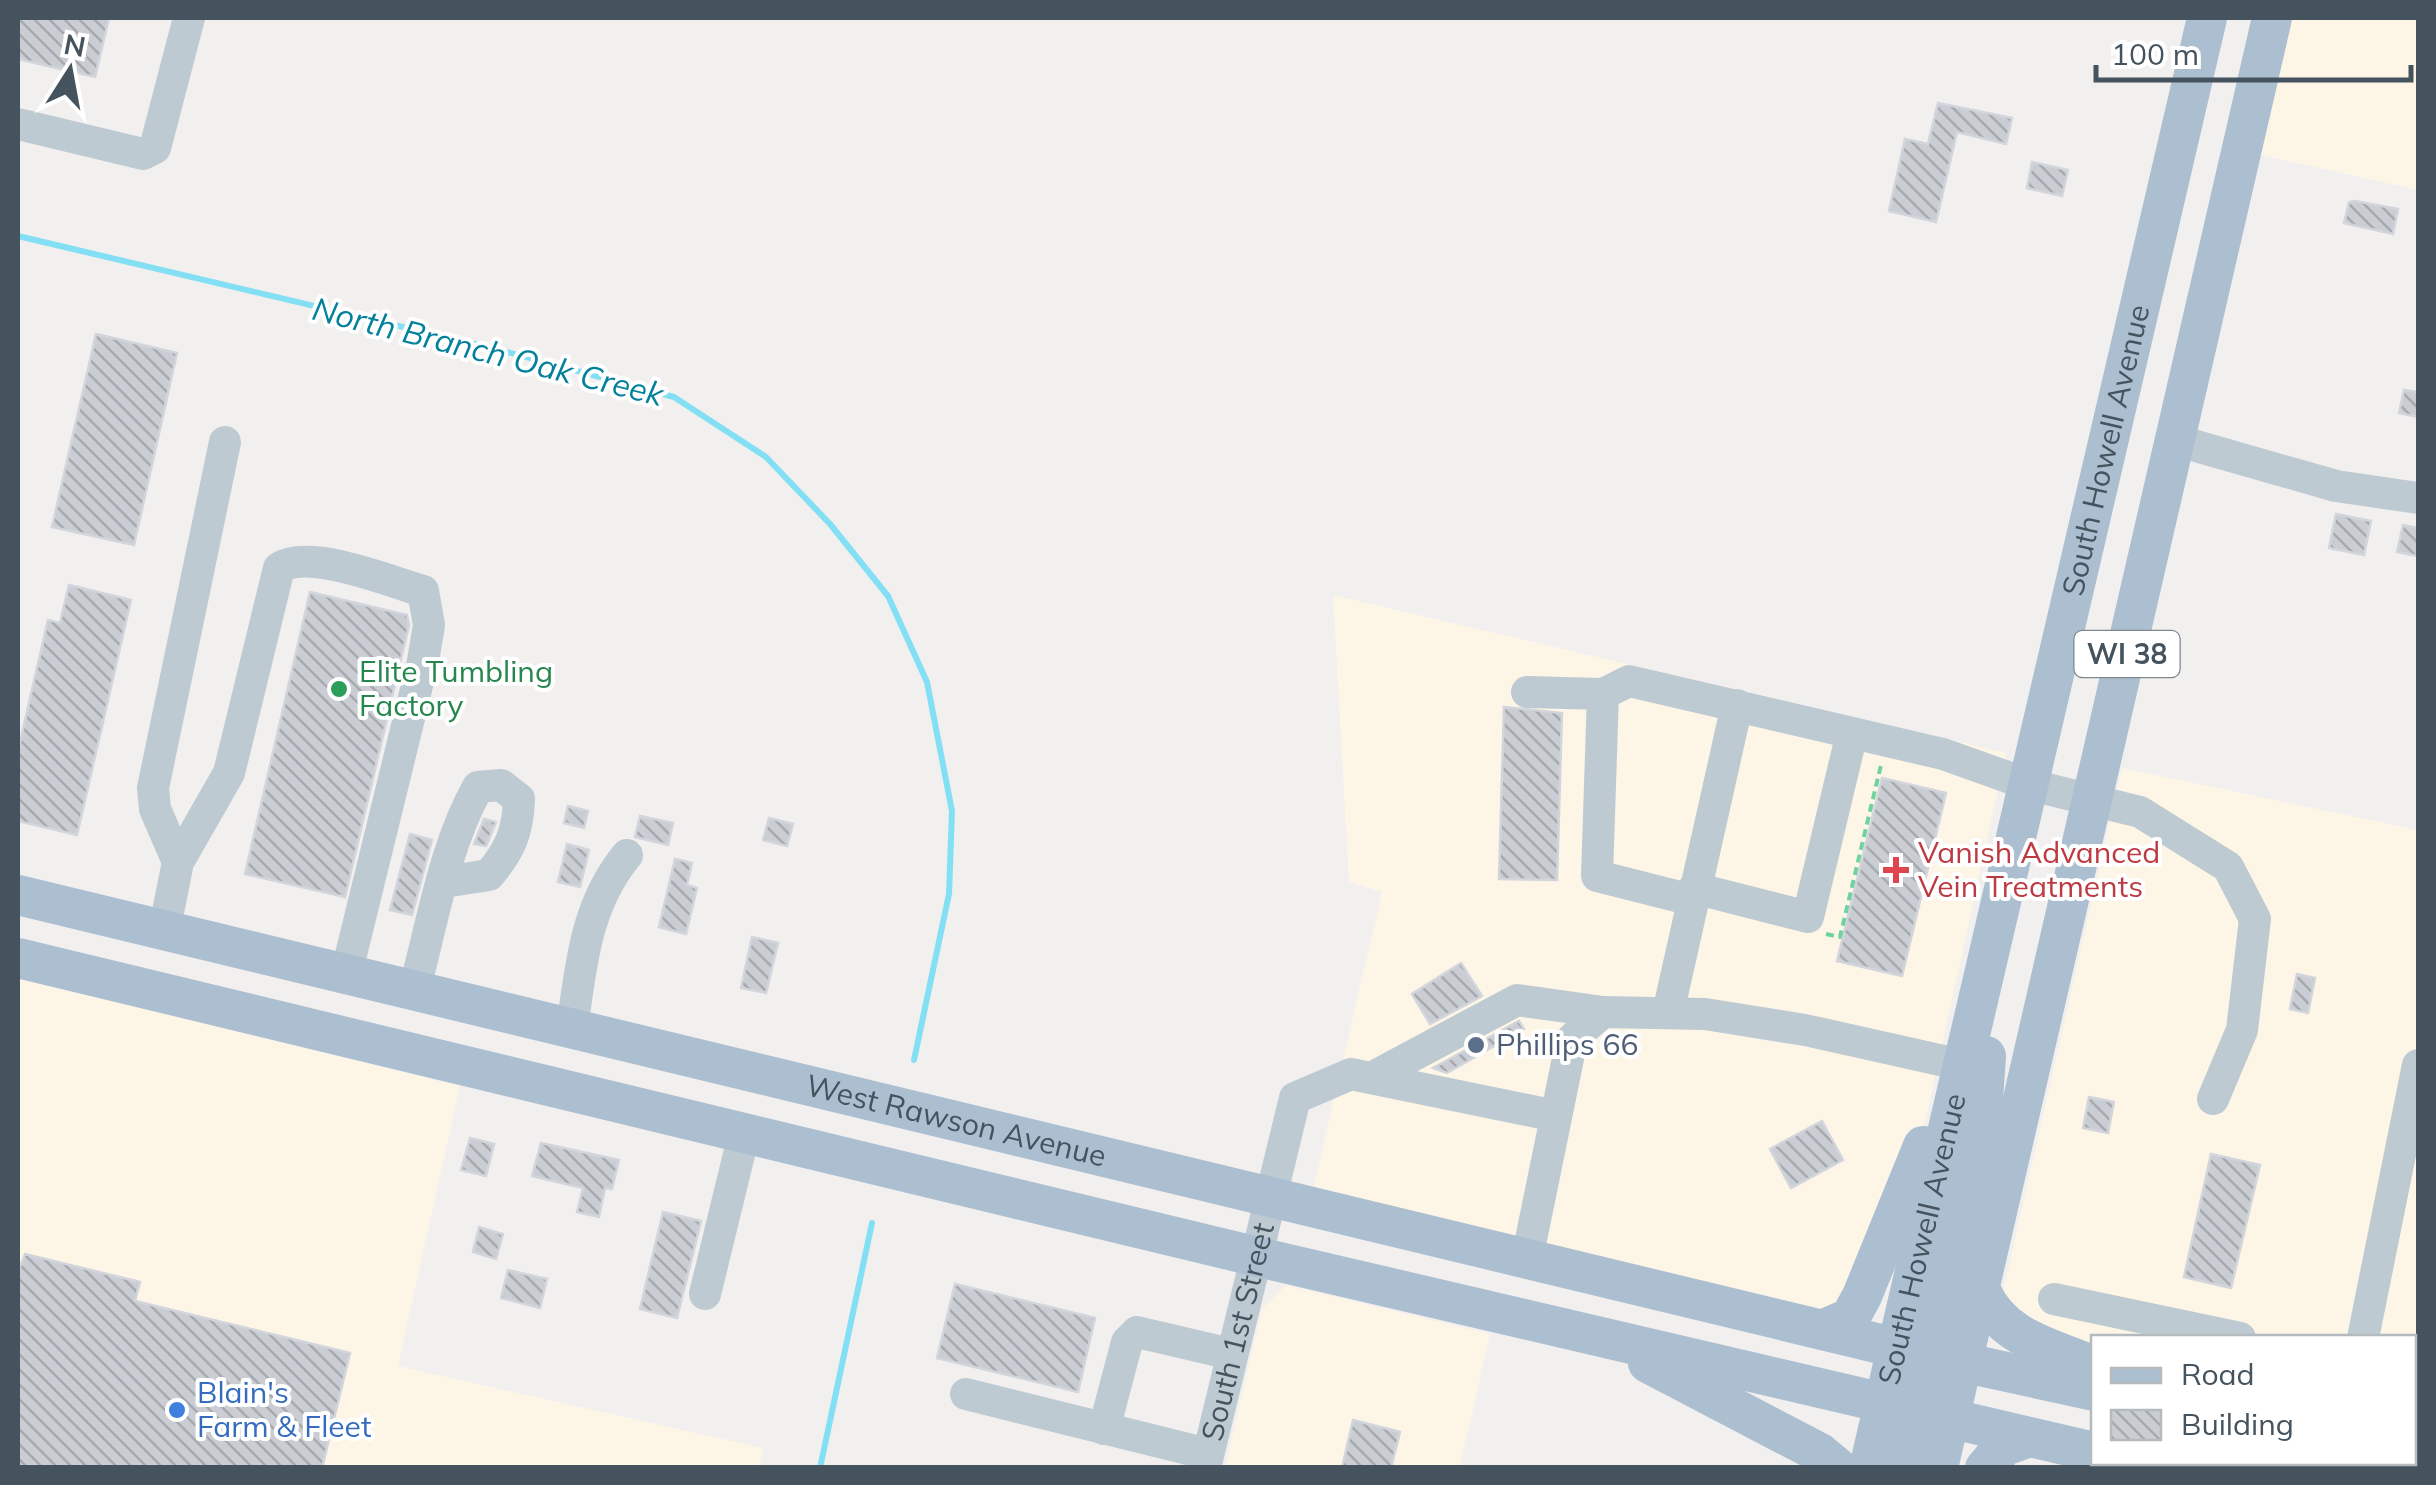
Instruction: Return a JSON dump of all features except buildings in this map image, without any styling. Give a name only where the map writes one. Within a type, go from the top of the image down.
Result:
[{"type":"main road","name":"South Howell Avenue","points":[[1938,1468],[1950,1420],[1931,1356],[1954,1028],[1988,954],[2207,18]]},
{"type":"main road","name":"South Howell Avenue","points":[[1869,1468],[1898,1407],[1981,1291],[2272,18]]},
{"type":"main road","points":[[1931,1356],[1978,1138],[2004,884]]},
{"type":"main road","name":"West Rawson Avenue","points":[[18,895],[1822,1330],[2091,1390]]},
{"type":"main road","name":"West Rawson Avenue","points":[[18,958],[1254,1256],[2091,1451]]},
{"type":"main road","points":[[547,1086],[568,1028]]},
{"type":"main road","points":[[1822,1330],[1850,1318],[1862,1296],[1954,1063]]},
{"type":"main road","points":[[1981,1291],[1994,1318],[2091,1365]]},
{"type":"main road","points":[[1596,1335],[1820,1453],[1838,1468]]},
{"type":"main road","points":[[1898,1407],[1903,1468]]},
{"type":"main road","points":[[1985,1468],[2004,1446],[2027,1438]]},
{"type":"street","points":[[18,124],[143,154],[155,148],[189,18]]},
{"type":"street","points":[[2176,440],[2336,486],[2418,498]]},
{"type":"street","points":[[178,862],[156,809],[153,788],[226,442]]},
{"type":"street","points":[[164,932],[178,862],[229,773],[279,568],[290,560],[316,561],[423,591],[429,625],[346,975]]},
{"type":"street","points":[[1527,692],[1602,694],[1629,682],[1943,754],[2027,784],[2140,812],[2228,867],[2255,919],[2242,1030],[2213,1099]]},
{"type":"street","points":[[1602,694],[1596,876],[1808,916],[1852,733]]},
{"type":"street","points":[[1668,1013],[1737,705]]},
{"type":"street","points":[[568,1028],[593,910],[608,878],[628,855]]},
{"type":"street","points":[[414,992],[444,882]]},
{"type":"street","points":[[1371,1078],[1517,1000],[1602,1012],[1706,1014],[1804,1030],[1954,1063]]},
{"type":"street","points":[[1528,1259],[1572,1039],[1602,1012]]},
{"type":"street","points":[[2364,1335],[2418,1065]]},
{"type":"street","name":"South 1st Street","points":[[1206,1461],[1267,1196],[1295,1098],[1352,1074],[1371,1078]]},
{"type":"street","points":[[1371,1078],[1556,1116]]},
{"type":"street","points":[[705,1294],[744,1134]]},
{"type":"street","points":[[2054,1298],[2226,1335]]},
{"type":"street","points":[[1104,1428],[1126,1342],[1137,1332],[1231,1354]]},
{"type":"street","points":[[2416,1375],[2418,1355]]},
{"type":"street","points":[[966,1394],[1104,1428],[1206,1461]]},
{"type":"path","points":[[1808,916],[1812,931],[1840,937],[1884,756]]},
{"type":"shaded area","points":[[2292,18],[2418,18],[2418,190],[2261,155]]},
{"type":"shaded area","points":[[1333,595],[2006,753],[1926,1118],[1850,1301],[1829,1310],[1814,1307],[1313,1189],[1382,892],[1349,882]]},
{"type":"shaded area","points":[[2122,768],[2418,830],[2418,1438],[2416,1335],[2091,1335],[2091,1353],[2017,1323],[2003,1292]]},
{"type":"shaded area","points":[[18,978],[460,1086],[398,1366],[763,1448],[759,1467],[18,1467]]},
{"type":"shaded area","points":[[1286,1285],[1490,1334],[1460,1467],[1225,1468],[1262,1309]]},
{"type":"waterway","name":"North Branch Oak Creek","points":[[18,236],[496,349],[674,397],[766,457],[830,524],[888,596],[927,682],[952,811],[949,894],[914,1060]]},
{"type":"waterway","name":"North Branch Oak Creek","points":[[820,1468],[872,1223]]},
{"type":"place","name":"Elite Tumbling Factory","points":[[339,689]]},
{"type":"place","name":"Vanish Advanced Vein Treatments","points":[[1896,870]]},
{"type":"place","name":"Phillips 66","points":[[1476,1045]]},
{"type":"place","name":"Blain's Farm & Fleet","points":[[177,1410]]}]
